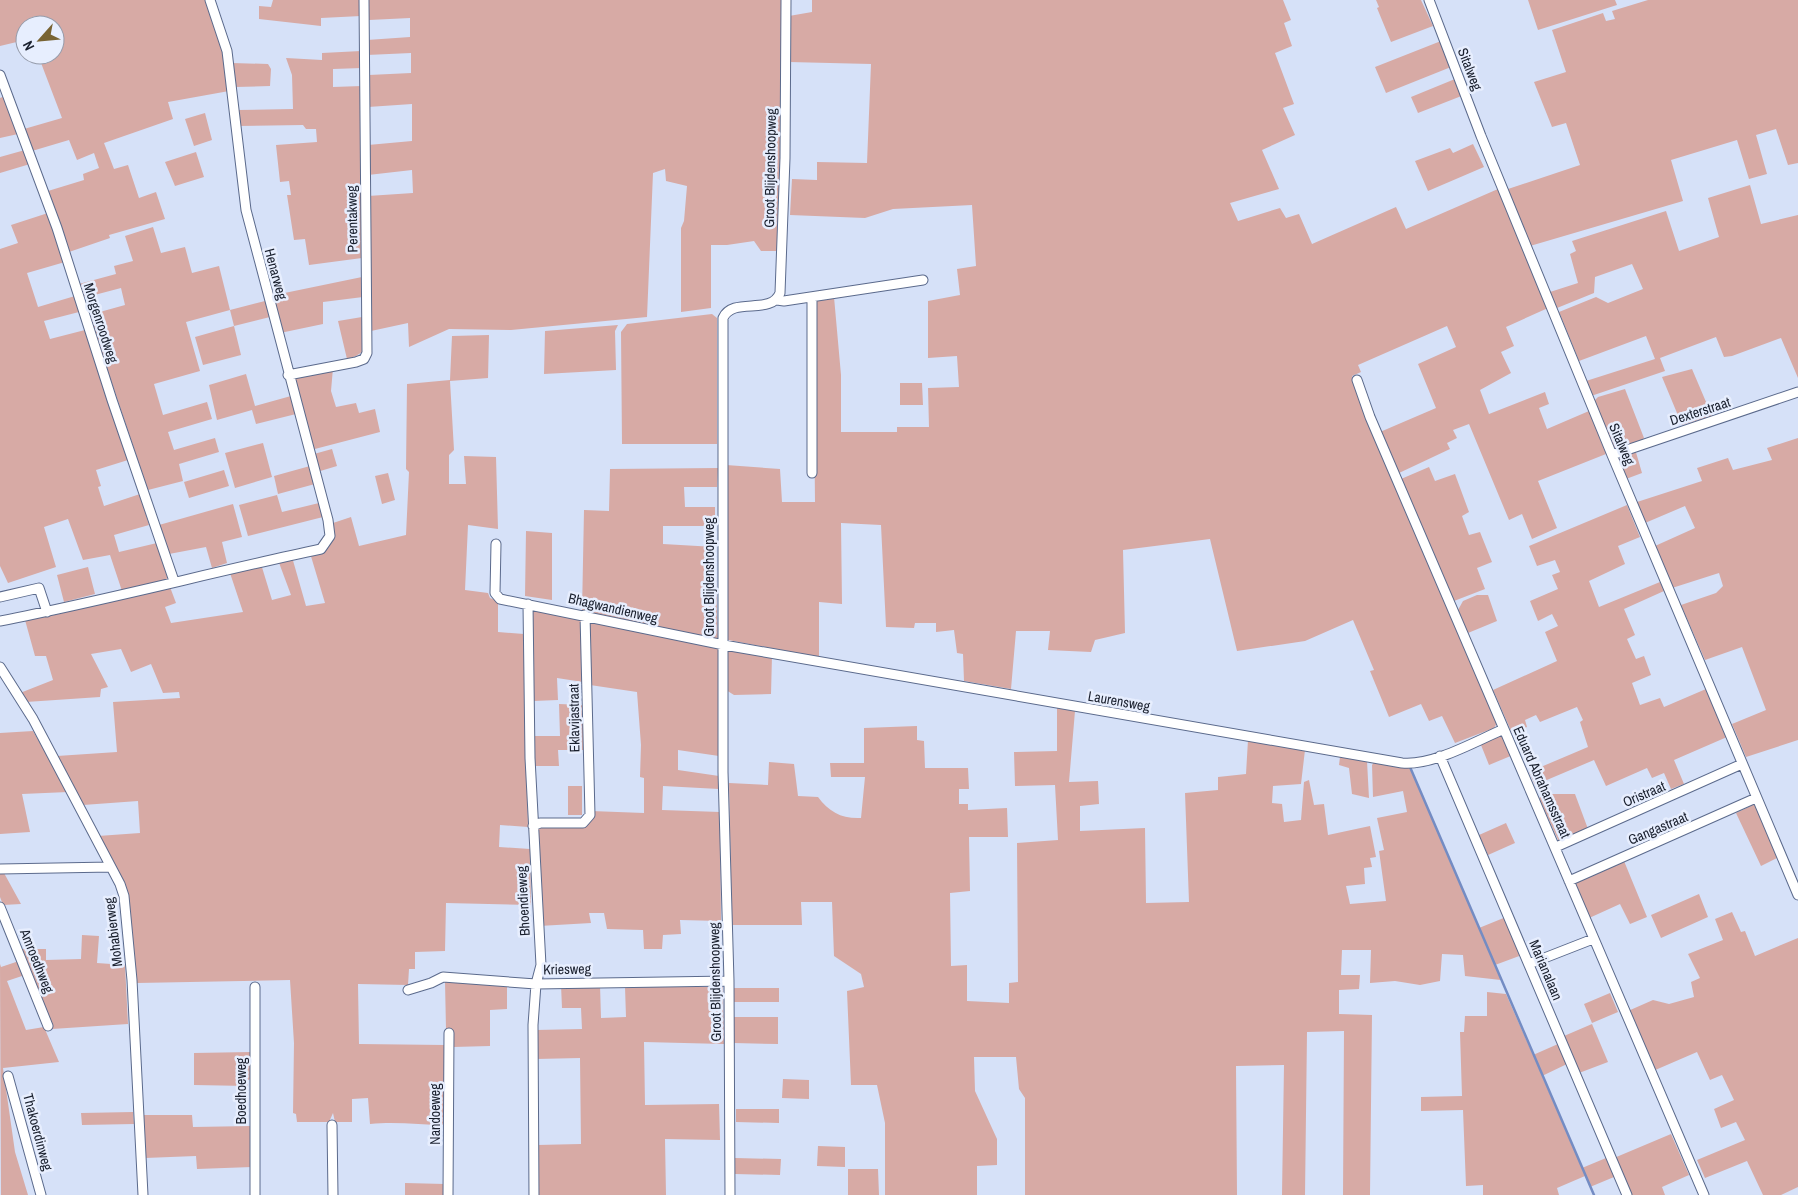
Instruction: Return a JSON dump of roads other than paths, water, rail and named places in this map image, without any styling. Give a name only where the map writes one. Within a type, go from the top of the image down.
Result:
[{"type":"street","name":"Henarweg","points":[[174,581],[321,549],[327,543],[330,528],[288,375],[246,210],[228,51],[210,0]]},
{"type":"street","name":"Perentakweg","points":[[288,375],[356,362],[364,359],[367,353],[364,0]]},
{"type":"street","name":"Groot Blijdenshoopweg","points":[[730,1195],[729,981],[723,772],[723,318],[725,313],[735,308],[771,303],[777,300],[780,293],[785,158],[786,0]]},
{"type":"street","name":"Sitalweg","points":[[1429,0],[1482,136],[1612,455],[1798,895]]},
{"type":"street","name":"Morgenroodweg","points":[[0,75],[57,228],[106,382],[174,581]]},
{"type":"street","points":[[777,300],[784,302],[923,280]]},
{"type":"street","points":[[812,298],[812,473]]},
{"type":"street","name":"Eduard Abrahamsstraat","points":[[1357,380],[1370,417],[1704,1195]]},
{"type":"street","name":"Dexterstraat","points":[[1612,455],[1798,392]]},
{"type":"street","name":"Bhagwandienweg","points":[[496,544],[496,597],[724,645]]},
{"type":"street","points":[[0,621],[47,612],[174,581]]},
{"type":"street","points":[[0,597],[38,588],[47,612]]},
{"type":"street","name":"Bhoendieweg","points":[[528,604],[533,826],[541,965],[536,984],[533,1025],[534,1195]]},
{"type":"street","name":"Eklavijastraat","points":[[533,826],[540,823],[583,823],[590,815],[585,615]]},
{"type":"street","name":"Laurensweg","points":[[724,645],[1402,763],[1412,764],[1440,756],[1504,729]]},
{"type":"street","name":"Mohabierweg","points":[[0,667],[33,719],[120,884],[126,907],[132,980],[143,1195]]},
{"type":"street","name":"Marianalaan","points":[[1440,756],[1627,1195]]},
{"type":"street","name":"Oristraat","points":[[1556,847],[1742,764]]},
{"type":"street","name":"Gangastraat","points":[[1569,881],[1756,798]]},
{"type":"street","points":[[0,869],[111,867]]},
{"type":"street","name":"Amroedhweg","points":[[0,906],[48,1026]]},
{"type":"street","points":[[1529,964],[1593,939]]},
{"type":"street","name":"Kriesweg","points":[[408,990],[431,984],[443,977],[536,984],[729,981]]},
{"type":"street","name":"Boedhoeweg","points":[[255,987],[255,1195]]},
{"type":"street","name":"Nandoeweg","points":[[448,1195],[449,1033]]},
{"type":"street","name":"Thakoerdinweg","points":[[8,1076],[41,1195]]},
{"type":"street","points":[[332,1124],[332,1195]]},
{"type":"waterway","points":[[1410,767],[1594,1195]]}]
